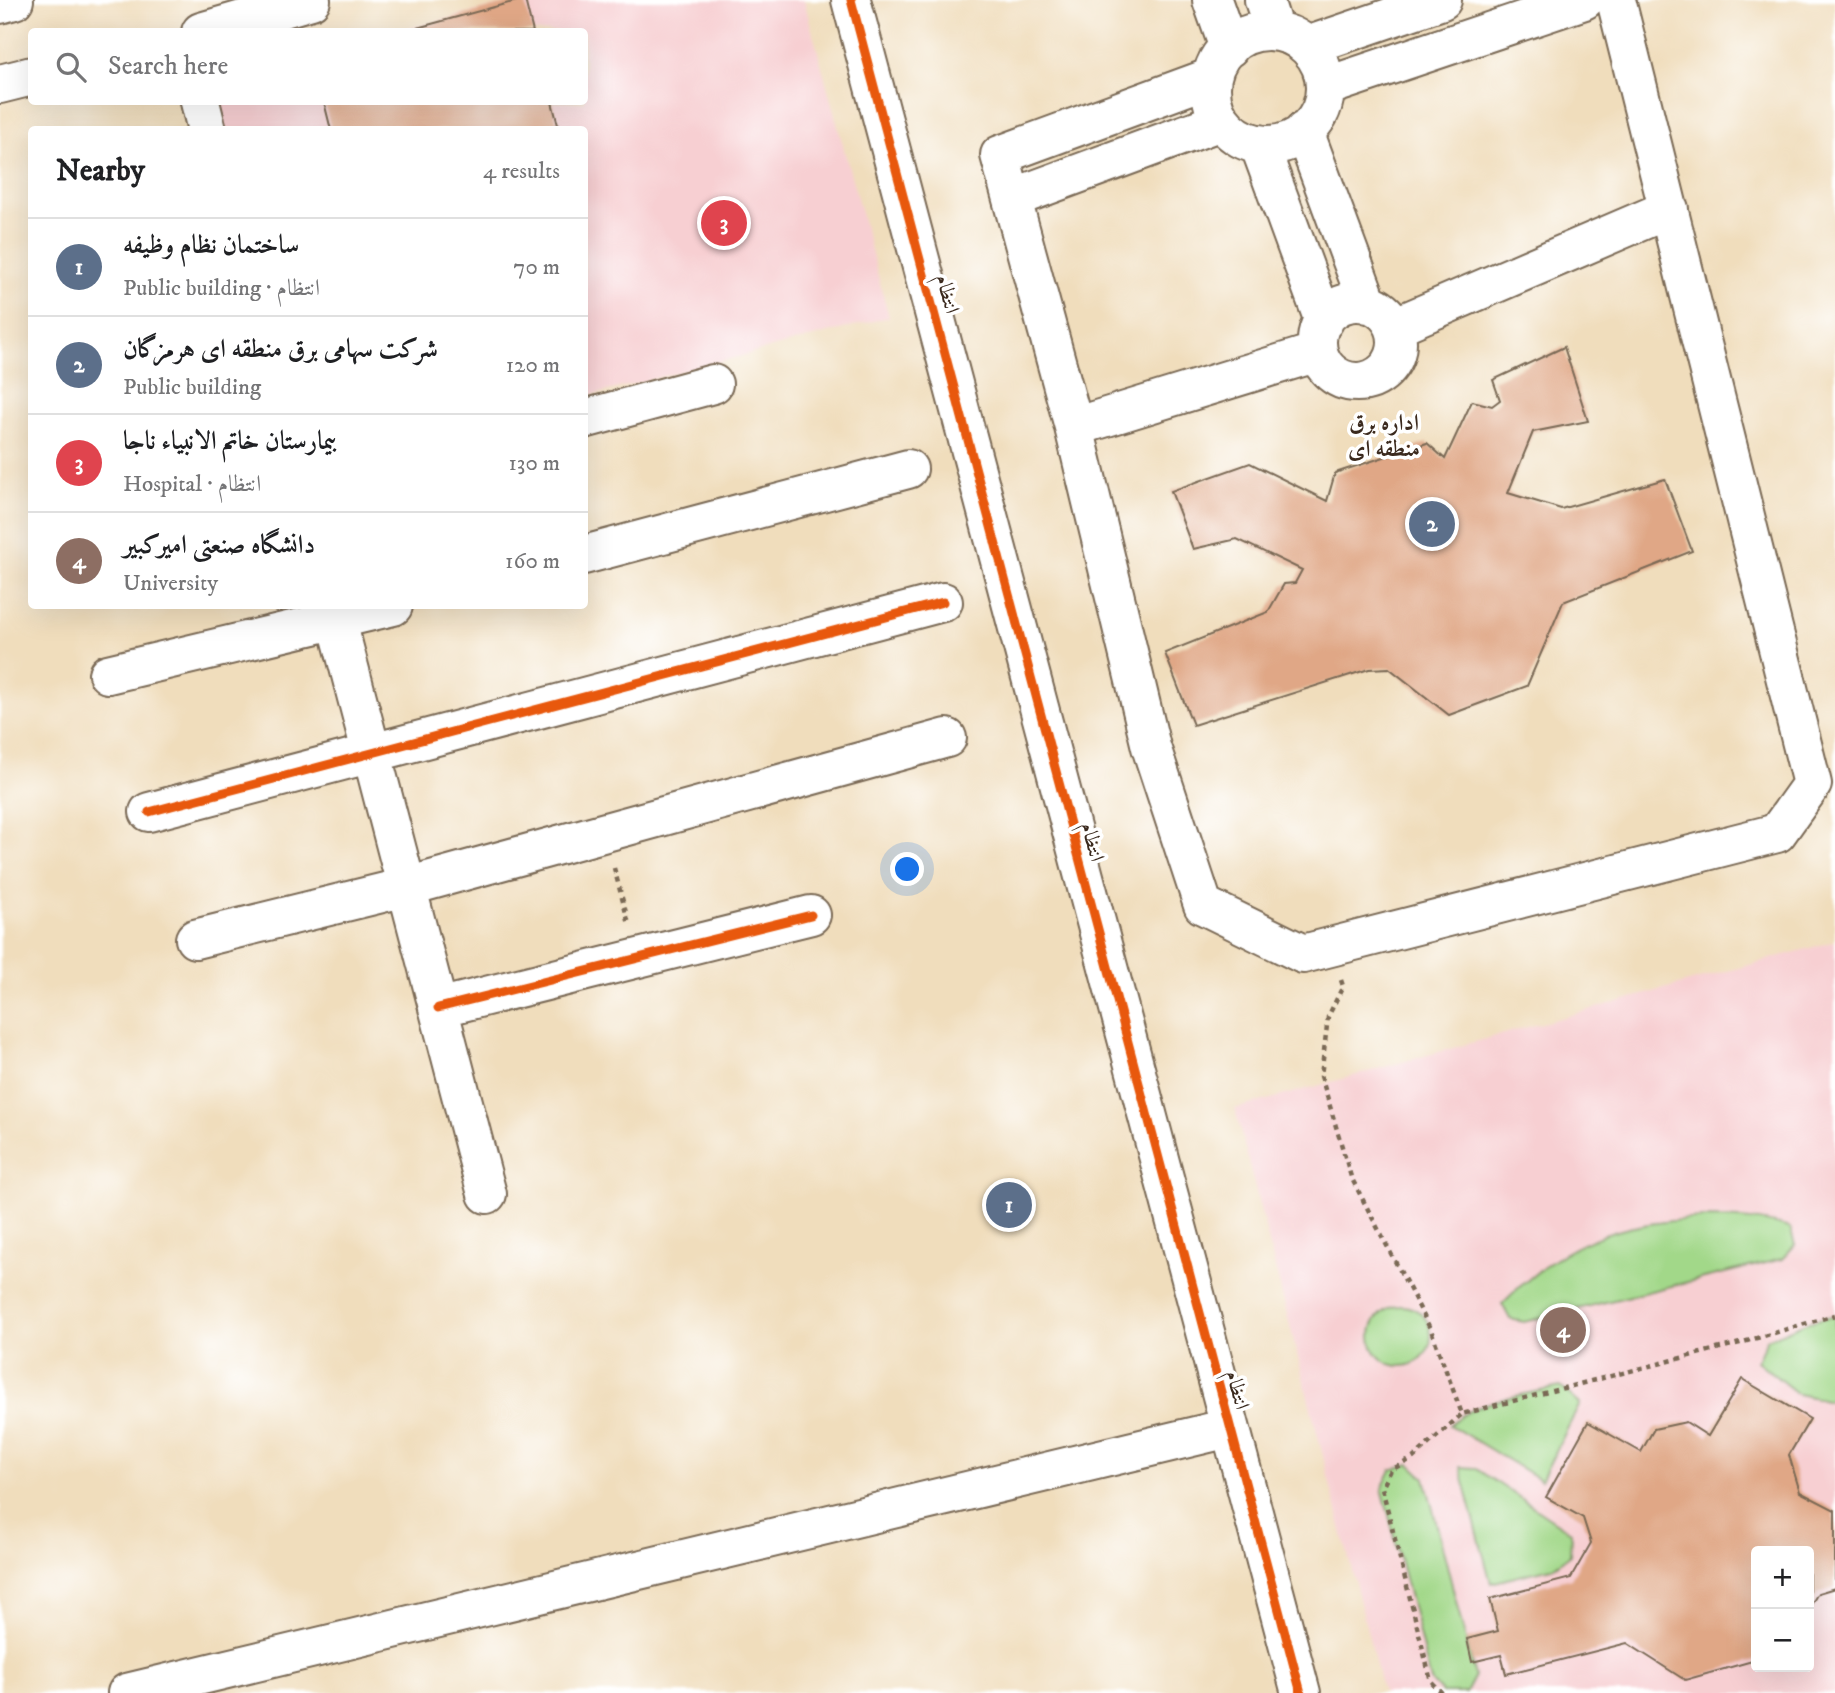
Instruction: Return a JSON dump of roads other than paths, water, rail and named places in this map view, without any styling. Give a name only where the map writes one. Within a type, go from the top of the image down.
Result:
[{"type":"street","points":[[0,4],[14,0]]},
{"type":"street","points":[[215,28],[311,0]]},
{"type":"street","name":"انتظام","points":[[851,0],[1301,1693]]},
{"type":"street","points":[[1212,0],[1221,62],[1211,91],[1221,121],[1241,138],[1259,144],[1278,144],[1304,131],[1320,112],[1325,87],[1318,60],[1281,26]]},
{"type":"street","points":[[1442,0],[1281,26],[1254,33],[1221,62],[1116,115],[1000,155],[1074,427],[1151,747],[1203,905],[1303,954],[1777,833],[1812,784],[1616,0]]},
{"type":"street","points":[[1325,87],[1584,0]]},
{"type":"street","points":[[0,84],[28,77]]},
{"type":"street","points":[[201,105],[206,126]]},
{"type":"street","points":[[1013,198],[1221,121]]},
{"type":"street","points":[[1259,144],[1332,374],[1344,380],[1370,380],[1382,374],[1396,352],[1304,131]]},
{"type":"street","points":[[1074,427],[1321,337],[1338,308],[1350,303],[1381,315],[1669,209]]},
{"type":"street","points":[[588,418],[713,384]]},
{"type":"street","points":[[588,554],[908,469]]},
{"type":"street","points":[[149,812],[943,602]]},
{"type":"street","points":[[108,674],[335,613],[368,609]]},
{"type":"street","points":[[335,613],[487,1194]]},
{"type":"street","points":[[195,939],[406,887],[947,738]]},
{"type":"street","points":[[438,1008],[811,915]]},
{"type":"street","points":[[127,1693],[1229,1428]]},
{"type":"place","name":"بیمارستان خاتم الانبیاء ناجا","points":[[724,223]]},
{"type":"place","name":"شرکت سهامی برق منطقه ای هرمزگان","points":[[1432,524]]},
{"type":"place","name":"ساختمان نظام وظیفه","points":[[1009,1205]]},
{"type":"place","name":"دانشگاه صنعتی امیرکبیر","points":[[1563,1330]]},
{"type":"district","name":"اداره برق منطقه ای","points":[[1384,436]]}]
